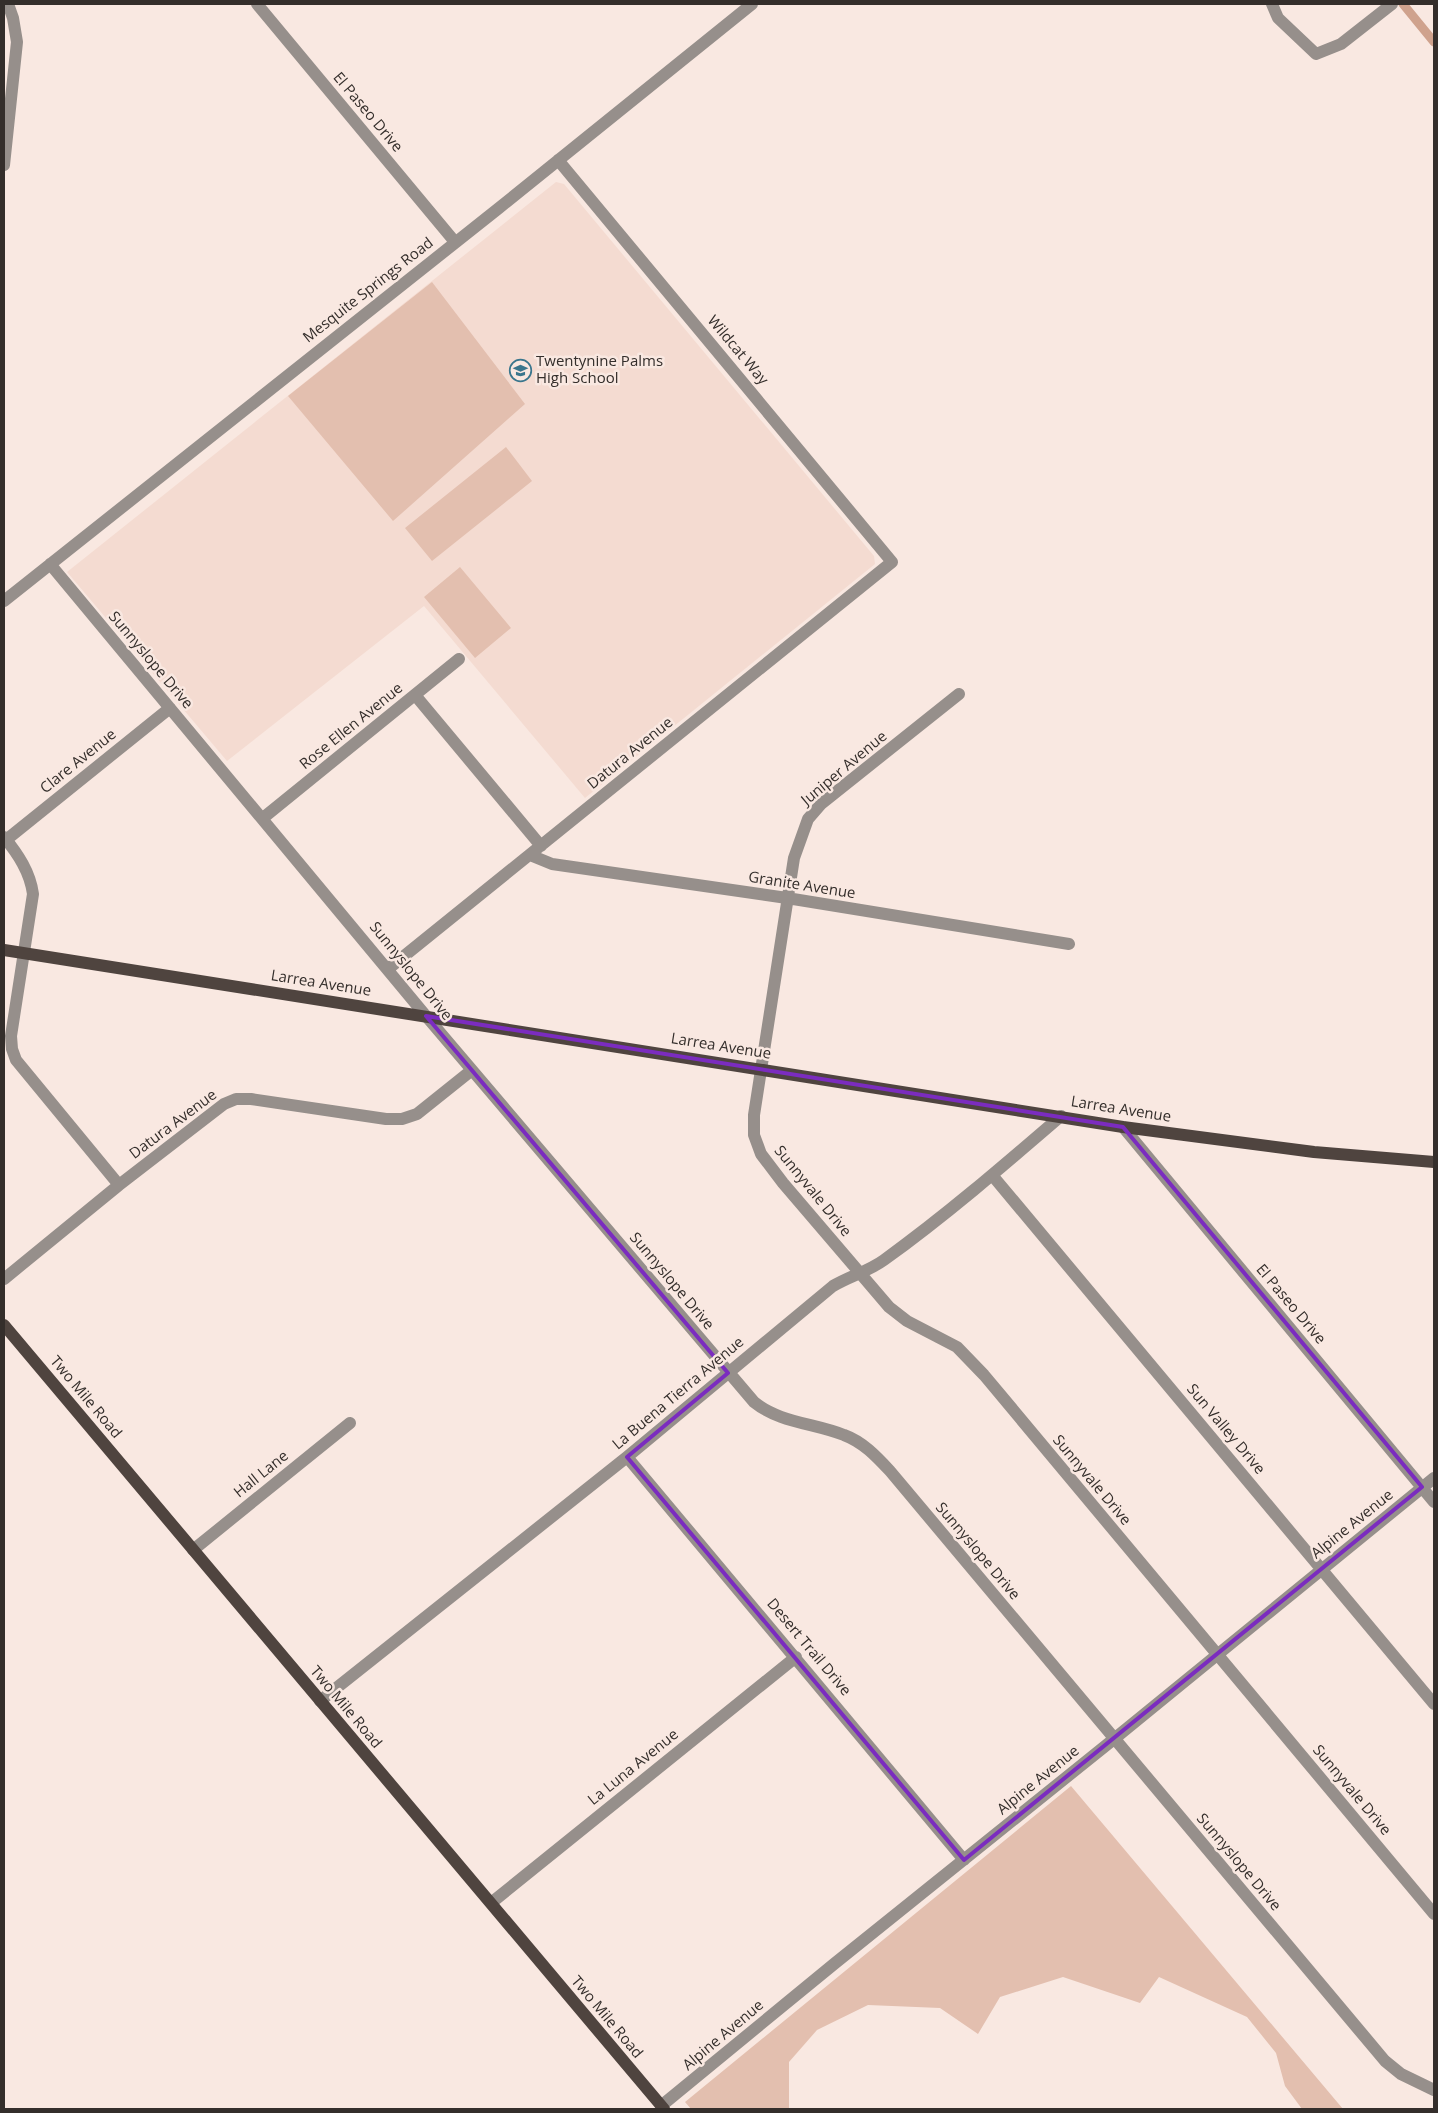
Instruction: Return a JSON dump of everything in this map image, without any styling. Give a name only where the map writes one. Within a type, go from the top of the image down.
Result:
[{"type":"main road","name":"Larrea Avenue","points":[[4,950],[1123,1127],[1305,1151],[1434,1162]]},
{"type":"main road","name":"Two Mile Road","points":[[4,1325],[663,2108]]},
{"type":"street","points":[[4,166],[17,42],[13,18],[8,4]]},
{"type":"street","name":"El Paseo Drive","points":[[257,4],[454,242]]},
{"type":"street","name":"Mesquite Springs Road","points":[[4,601],[752,4]]},
{"type":"street","points":[[1272,4],[1278,18],[1316,54],[1341,44],[1392,4]]},
{"type":"street","name":"Wildcat Way","points":[[558,160],[892,562]]},
{"type":"street","name":"Datura Avenue","points":[[388,969],[892,562]]},
{"type":"street","name":"Sunnyslope Drive","points":[[50,564],[426,1016],[728,1373],[761,1408],[788,1420],[817,1426],[845,1435],[870,1450],[890,1471],[1385,2061],[1401,2074],[1434,2090]]},
{"type":"street","name":"Rose Ellen Avenue","points":[[263,818],[459,659]]},
{"type":"street","name":"Juniper Avenue","points":[[761,1069],[794,858],[808,819],[821,804],[959,694]]},
{"type":"street","points":[[415,695],[541,846]]},
{"type":"street","name":"Clare Avenue","points":[[5,839],[170,708]]},
{"type":"street","points":[[5,839],[20,860],[31,881],[32,906],[23,953],[12,1049],[16,1060],[119,1185]]},
{"type":"street","name":"Granite Avenue","points":[[530,855],[552,864],[787,898],[1069,944]]},
{"type":"street","name":"Sunnyvale Drive","points":[[761,1069],[754,1115],[754,1135],[761,1154],[783,1183],[889,1307],[924,1330],[957,1347],[984,1376],[1434,1914]]},
{"type":"street","name":"Datura Avenue","points":[[4,1279],[212,1112],[236,1099],[251,1099],[386,1119],[402,1119],[417,1114],[472,1070]]},
{"type":"street","name":"La Buena Tierra Avenue","points":[[320,1701],[627,1457],[833,1286],[883,1261],[992,1175],[1061,1116]]},
{"type":"street","name":"El Paseo Drive","points":[[1123,1127],[1434,1502]]},
{"type":"street","name":"Sun Valley Drive","points":[[992,1175],[1434,1704]]},
{"type":"street","name":"Hall Lane","points":[[193,1550],[350,1423]]},
{"type":"street","name":"Desert Trail Drive","points":[[627,1457],[964,1860]]},
{"type":"street","name":"Alpine Avenue","points":[[663,2108],[964,1860],[1434,1478]]},
{"type":"street","name":"La Luna Avenue","points":[[490,1903],[796,1657]]},
{"type":"highlighted area","points":[[426,1016],[1123,1127],[1422,1487],[964,1860],[627,1457],[728,1373]]},
{"type":"shaded area","name":"Twentynine Palms High School","points":[[556,182],[564,184],[874,556],[875,564],[585,798],[424,606],[227,761],[67,572]]},
{"type":"shaded area","points":[[432,282],[525,404],[393,521],[288,396]]},
{"type":"shaded area","points":[[506,447],[532,481],[432,561],[405,528]]},
{"type":"shaded area","points":[[460,567],[511,628],[475,658],[424,597]]},
{"type":"shaded area","points":[[1071,1786],[1343,2109],[1302,2109],[1285,2086],[1276,2053],[1247,2017],[1159,1977],[1140,2003],[1063,1977],[1000,1997],[978,2034],[940,2008],[868,2005],[817,2030],[789,2062],[789,2109],[691,2109],[685,2102]]},
{"type":"waterway","points":[[1403,4],[1434,42]]},
{"type":"place","name":"Twentynine Palms High School","points":[[520,370]]}]
